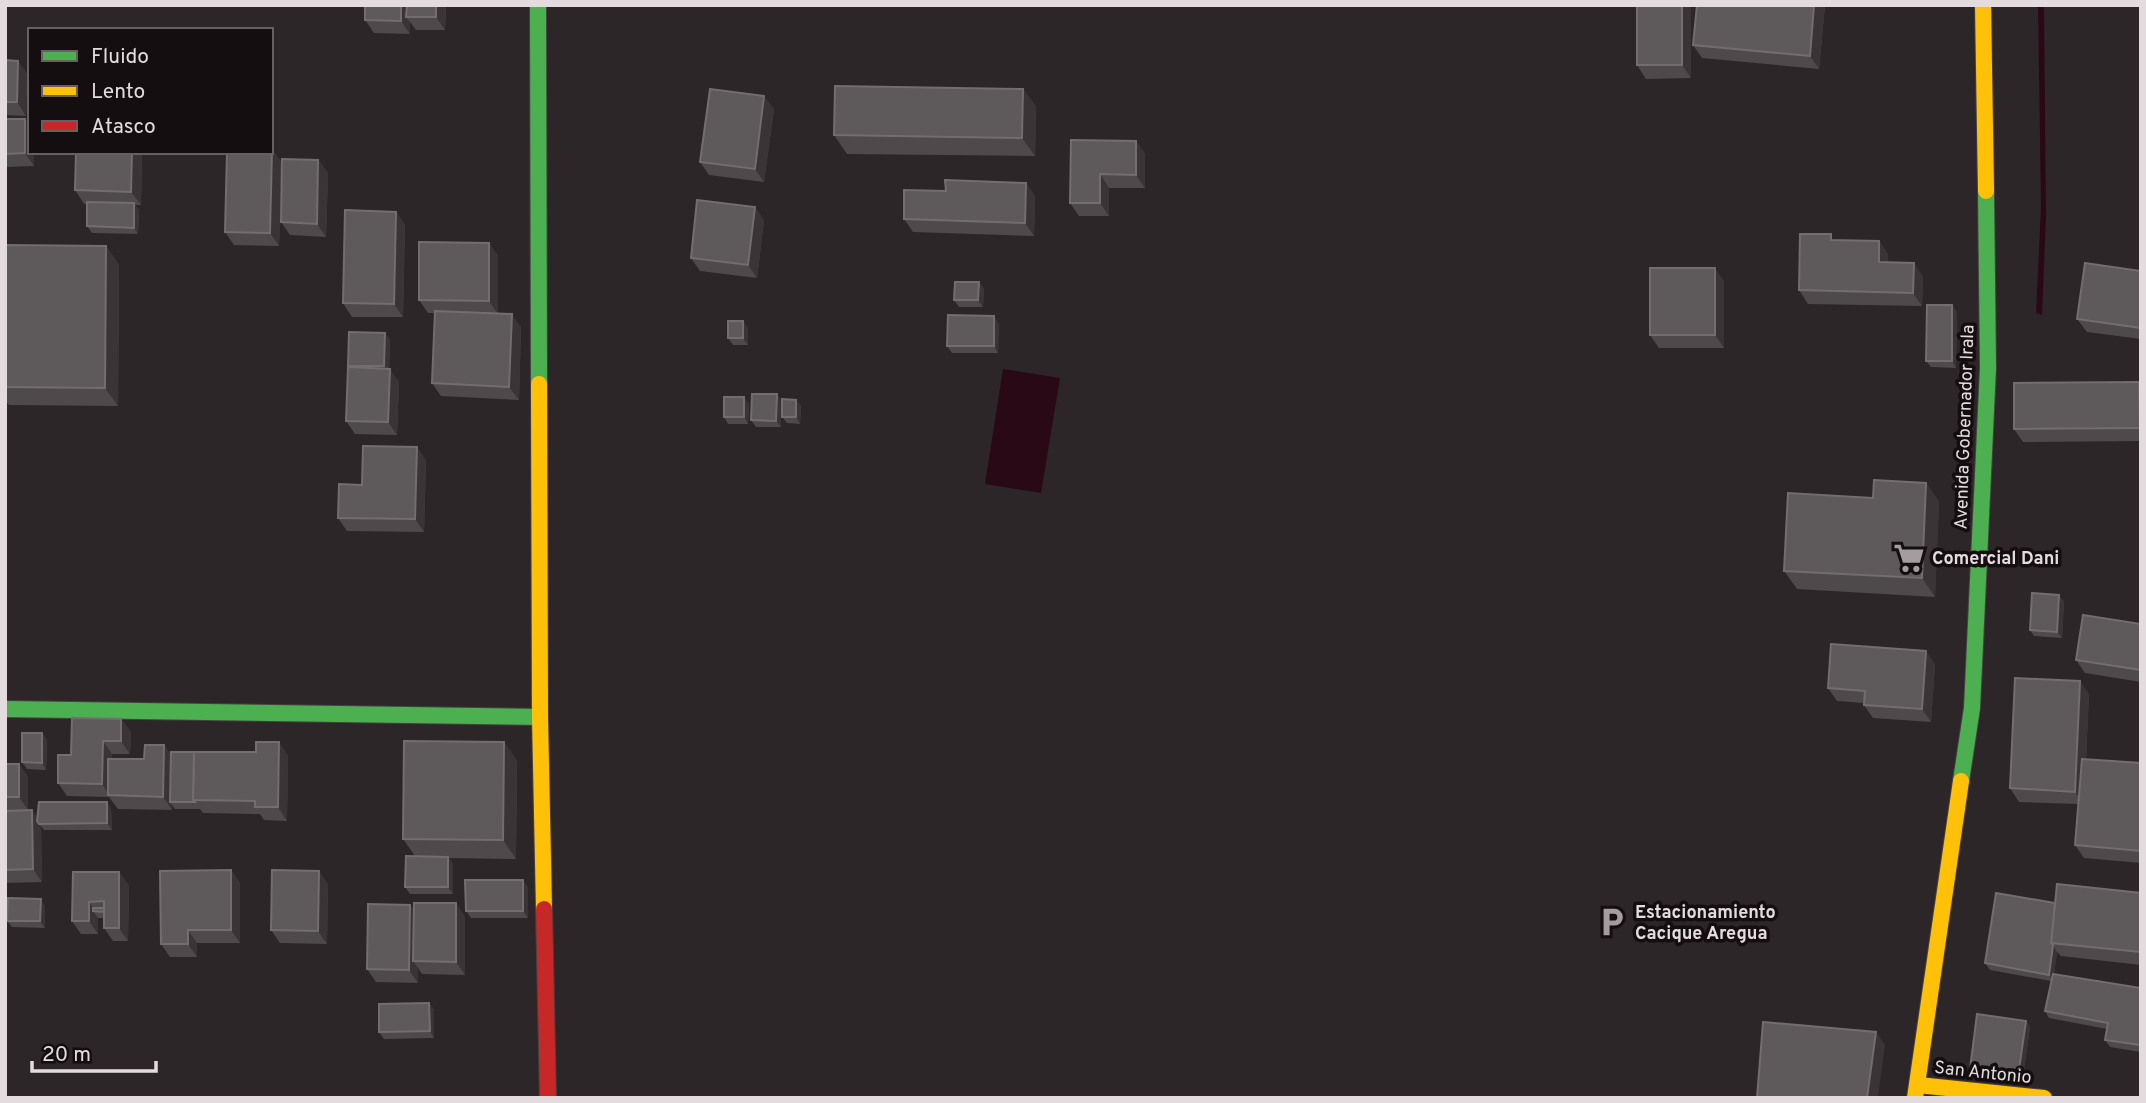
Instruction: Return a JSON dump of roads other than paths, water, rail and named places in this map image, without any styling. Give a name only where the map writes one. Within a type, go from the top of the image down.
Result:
[{"type":"street","points":[[538,5],[540,716],[548,1098]]},
{"type":"street","name":"Avenida Gobernador Irala","points":[[1917,1091],[1972,708],[1988,368],[1983,5]]},
{"type":"street","points":[[5,709],[540,716]]},
{"type":"street","name":"San Antonio","points":[[1917,1091],[2044,1098]]},
{"type":"place","name":"Comercial Dani","points":[[1909,558]]},
{"type":"place","name":"Estacionamiento Cacique Aregua","points":[[1612,922]]}]
